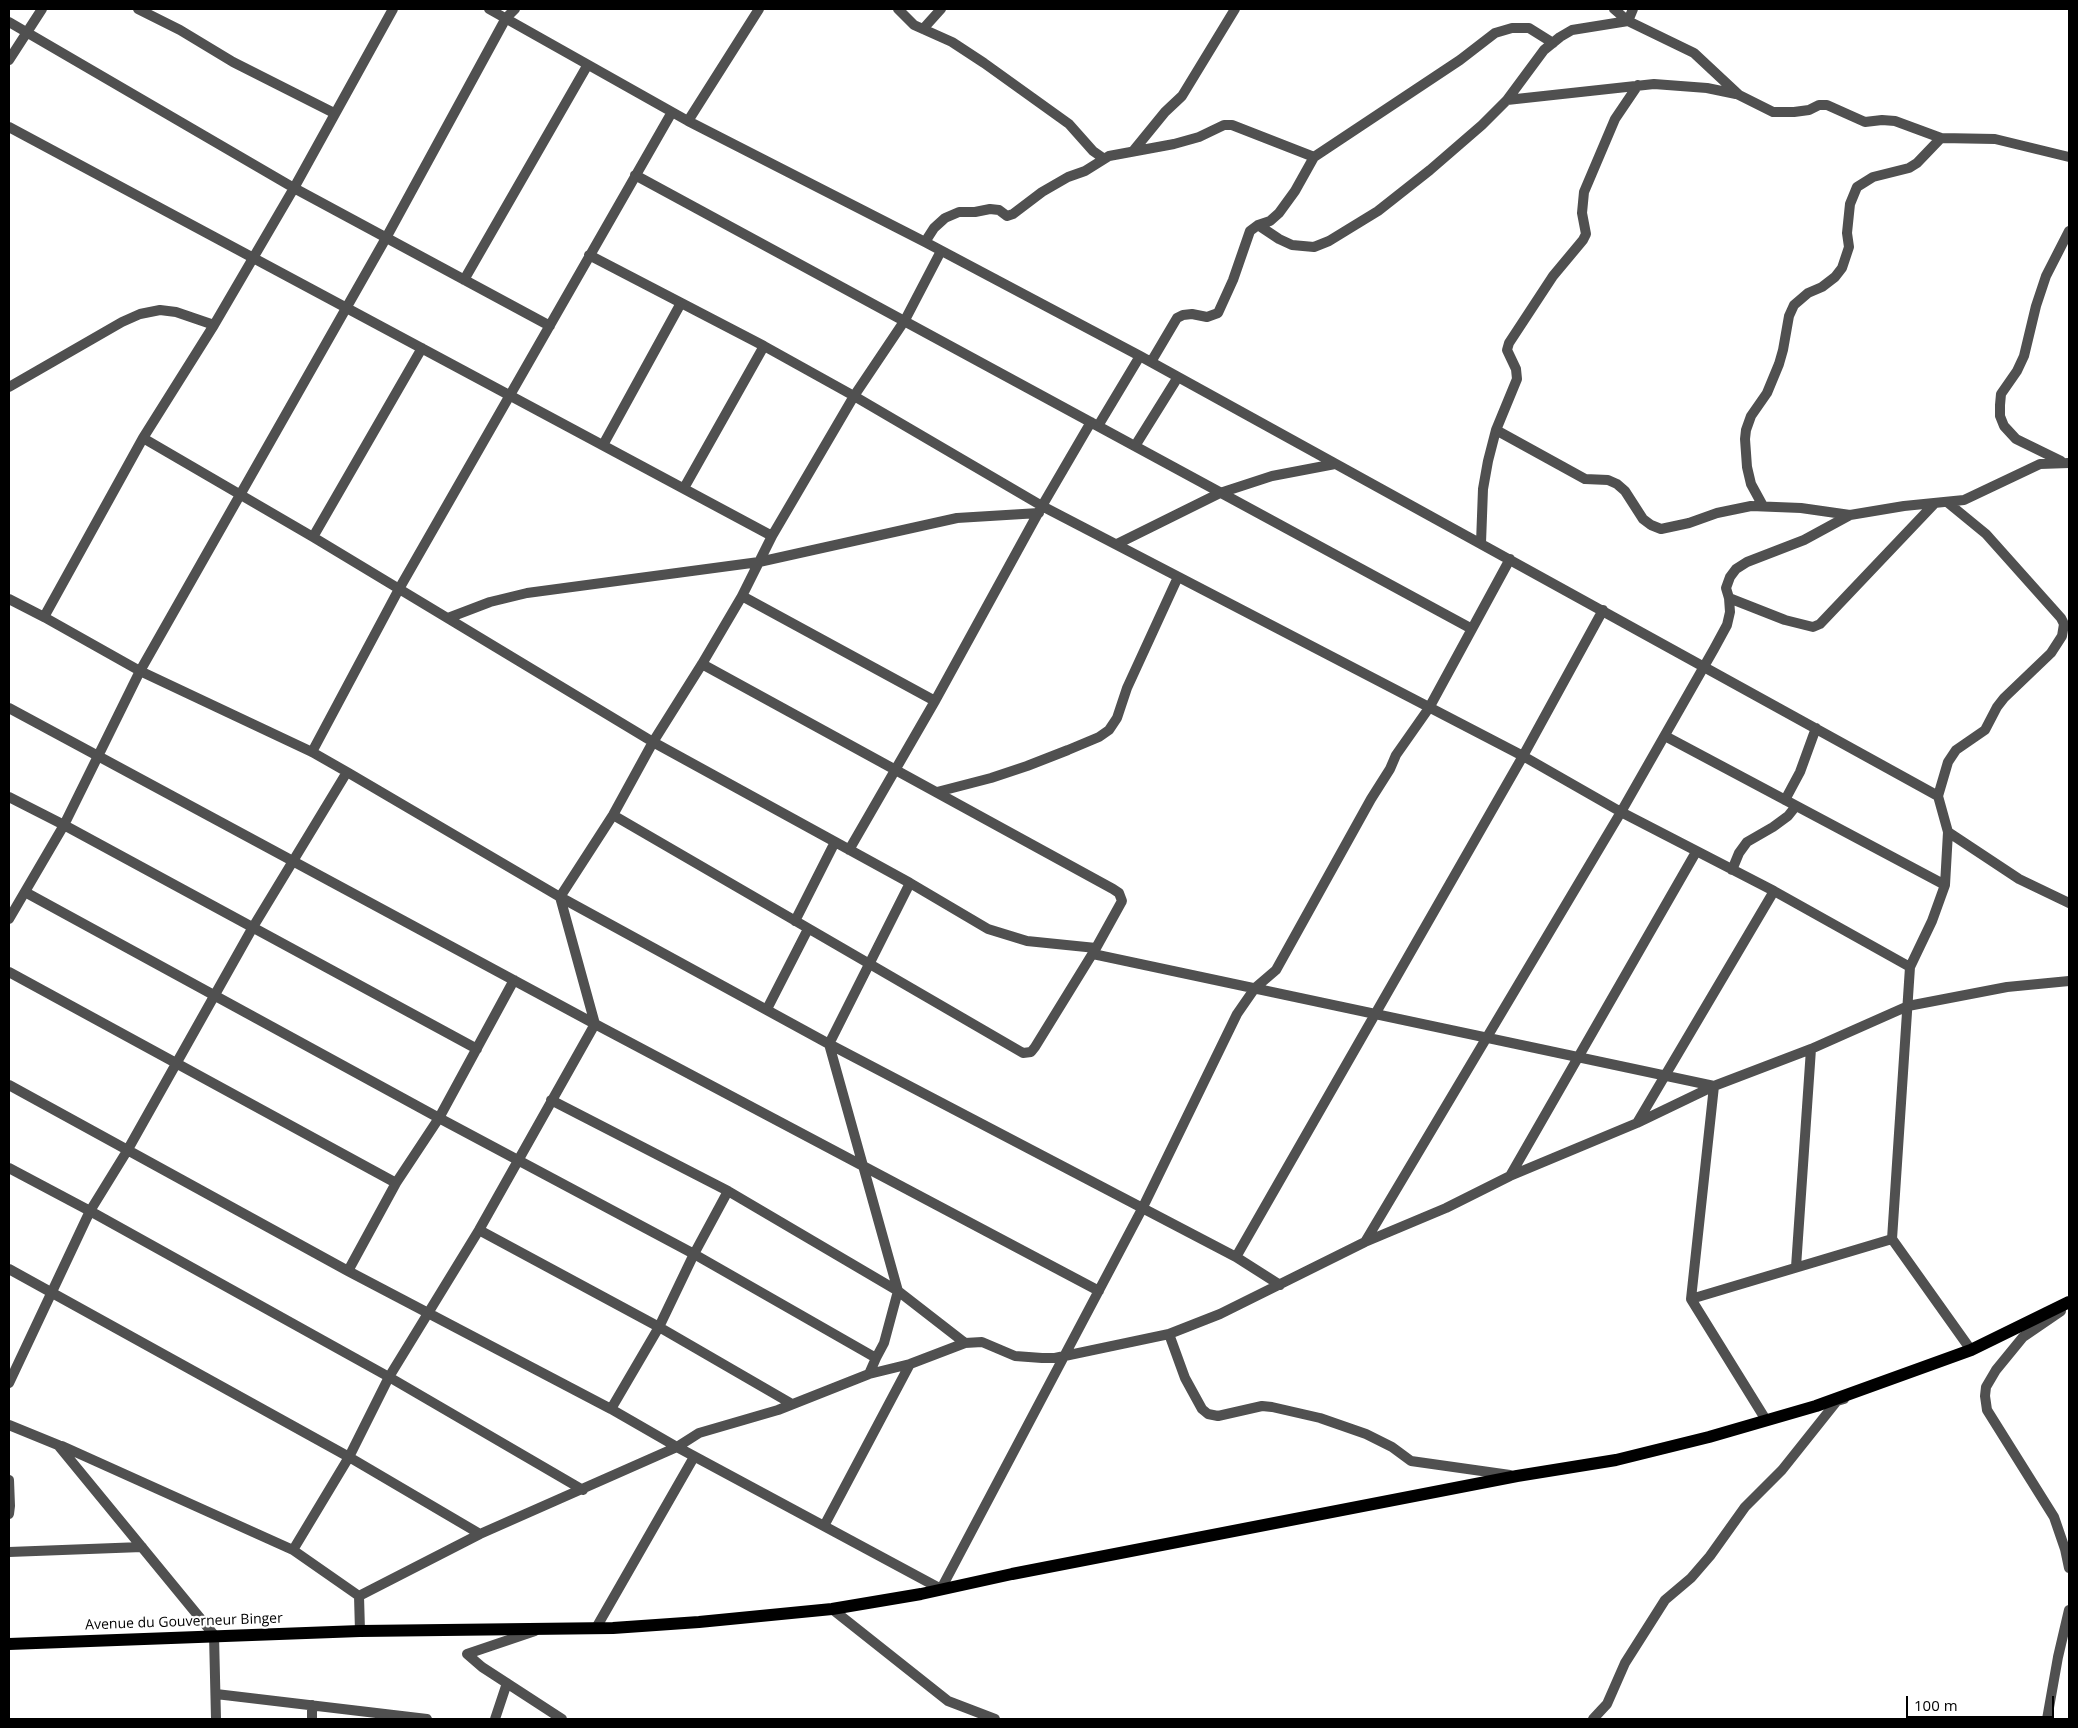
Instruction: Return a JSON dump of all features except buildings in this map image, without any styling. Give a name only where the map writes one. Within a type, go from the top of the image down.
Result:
[{"type":"main road","name":"Avenue du Gouverneur Binger","points":[[9,1644],[360,1631],[596,1628],[699,1622],[832,1609],[1517,1476],[1616,1460],[1709,1437],[1816,1406],[1971,1350],[2069,1304]]},
{"type":"street","points":[[9,60],[42,9]]},
{"type":"street","points":[[138,9],[180,30],[233,62],[334,113]]},
{"type":"street","points":[[44,617],[143,438],[254,258],[393,9]]},
{"type":"street","points":[[489,9],[587,66],[688,121],[925,242],[1140,356],[1938,796]]},
{"type":"street","points":[[9,920],[64,825],[140,671],[386,238],[506,18],[515,9]]},
{"type":"street","points":[[688,121],[759,9]]},
{"type":"street","points":[[898,9],[914,25],[952,42],[1069,124],[1093,151],[1103,158]]},
{"type":"street","points":[[923,29],[941,9]]},
{"type":"street","points":[[1134,150],[1165,112],[1182,96],[1235,9]]},
{"type":"street","points":[[1614,9],[1628,21],[1694,54],[1739,95]]},
{"type":"street","points":[[1628,21],[1633,9]]},
{"type":"street","points":[[1258,225],[1292,245],[1314,247],[1329,241],[1378,211],[1482,125],[1507,100],[1544,50],[1553,43],[1572,30],[1628,21]]},
{"type":"street","points":[[9,22],[294,188],[550,326]]},
{"type":"street","points":[[1151,362],[1177,318],[1192,314],[1207,317],[1218,312],[1233,280],[1250,231],[1258,225],[1270,221],[1279,213],[1295,191],[1314,157],[1460,60],[1495,33],[1512,28],[1529,28],[1553,43]]},
{"type":"street","points":[[464,280],[587,66]]},
{"type":"street","points":[[1507,100],[1638,85],[1707,88],[1739,95],[1773,112],[1794,112],[1809,110],[1819,105],[1828,105],[1857,120],[1865,122],[1895,121],[1941,138],[1961,140],[1995,139],[2069,157]]},
{"type":"street","points":[[1481,543],[1483,489],[1496,430],[1517,379],[1516,369],[1508,350],[1509,343],[1533,310],[1553,276],[1584,240],[1586,234],[1582,213],[1584,192],[1615,119],[1638,85]]},
{"type":"street","points":[[312,752],[399,589],[672,112]]},
{"type":"street","points":[[925,242],[934,228],[945,218],[959,212],[975,212],[990,208],[999,210],[1007,216],[1013,214],[1042,192],[1068,177],[1085,171],[1103,158],[1134,150],[1174,144],[1224,125],[1232,124],[1314,157]]},
{"type":"street","points":[[9,127],[772,536]]},
{"type":"street","points":[[1763,506],[1751,484],[1747,467],[1746,430],[1752,416],[1767,392],[1778,364],[1783,350],[1789,316],[1794,305],[1808,293],[1822,287],[1835,277],[1842,268],[1849,247],[1847,233],[1850,204],[1857,187],[1873,177],[1900,172],[1910,168],[1941,138]]},
{"type":"street","points":[[635,175],[1472,629]]},
{"type":"street","points":[[2065,462],[2016,439],[2004,426],[2000,416],[2000,405],[2001,394],[2017,371],[2024,356],[2036,306],[2046,276],[2069,231]]},
{"type":"street","points":[[292,1550],[349,1457],[389,1377],[479,1230],[595,1024],[560,897],[612,815],[653,742],[742,596],[772,536],[854,396],[905,320],[941,251]]},
{"type":"street","points":[[589,255],[764,346],[854,396],[1040,509],[1116,544],[1523,756],[1621,812],[1774,891],[1910,966]]},
{"type":"street","points":[[603,445],[681,303]]},
{"type":"street","points":[[9,387],[122,322],[140,314],[160,310],[176,312],[214,325]]},
{"type":"street","points":[[684,488],[764,346]]},
{"type":"street","points":[[313,537],[422,348]]},
{"type":"street","points":[[849,850],[935,701],[1040,509],[1140,356]]},
{"type":"street","points":[[1135,446],[1178,377]]},
{"type":"street","points":[[1496,430],[1585,479],[1608,480],[1617,484],[1625,490],[1643,519],[1651,525],[1661,528],[1689,523],[1717,513],[1751,506],[1850,515],[1964,500],[2040,464],[2065,462]]},
{"type":"street","points":[[143,438],[313,537],[653,742],[910,883],[995,932],[1027,941],[1095,951],[1255,988],[1714,1086]]},
{"type":"street","points":[[1116,544],[1220,493],[1272,476],[1336,464]]},
{"type":"street","points":[[1947,502],[1986,534],[2061,618],[2064,624],[2062,636],[2051,653],[2004,698],[1985,730],[1956,750],[1948,762],[1938,796],[1948,832],[1945,885],[1932,921],[1910,966],[1892,1239],[1971,1350]]},
{"type":"street","points":[[1729,598],[1785,620],[1813,627],[1820,624],[1935,503]]},
{"type":"street","points":[[448,618],[490,602],[527,593],[759,562],[957,518],[1040,509]]},
{"type":"street","points":[[1365,1242],[1621,812],[1727,625],[1730,612],[1726,588],[1727,583],[1740,566],[1804,540],[1850,515]]},
{"type":"street","points":[[9,1085],[348,1271],[611,1409],[677,1448],[941,1589],[1142,1208],[1237,1014],[1255,988],[1276,970],[1371,799],[1390,769],[1396,755],[1428,708],[1510,559]]},
{"type":"street","points":[[937,792],[991,778],[1027,766],[1100,737],[1109,730],[1117,718],[1124,697],[1178,577]]},
{"type":"street","points":[[742,596],[935,701]]},
{"type":"street","points":[[9,600],[44,617],[140,671],[312,752],[560,897],[829,1044],[1236,1257],[1280,1285]]},
{"type":"street","points":[[1236,1257],[1523,756],[1603,610]]},
{"type":"street","points":[[612,815],[1023,1053],[1030,1052],[1035,1047],[1095,951],[1122,901],[1118,893],[896,769],[702,664]]},
{"type":"street","points":[[9,708],[595,1024],[1099,1291]]},
{"type":"street","points":[[1785,800],[1800,772],[1816,728]]},
{"type":"street","points":[[1665,736],[1945,885]]},
{"type":"street","points":[[9,1382],[90,1211],[127,1151],[214,995],[347,772]]},
{"type":"street","points":[[9,797],[478,1049]]},
{"type":"street","points":[[1732,870],[1739,853],[1747,842],[1788,816],[1796,806]]},
{"type":"street","points":[[1948,832],[2019,879],[2069,903]]},
{"type":"street","points":[[795,921],[836,842]]},
{"type":"street","points":[[1510,1176],[1696,852]]},
{"type":"street","points":[[869,1374],[884,1343],[898,1291],[829,1044],[910,883]]},
{"type":"street","points":[[1637,1123],[1774,891]]},
{"type":"street","points":[[25,892],[439,1118],[694,1254],[876,1358]]},
{"type":"street","points":[[767,1009],[808,929]]},
{"type":"street","points":[[9,972],[396,1183]]},
{"type":"street","points":[[348,1271],[396,1183],[439,1118],[514,980]]},
{"type":"street","points":[[359,1596],[480,1534],[677,1448],[698,1433],[778,1410],[869,1374],[910,1364],[965,1343],[982,1342],[1023,1357],[1042,1358],[1064,1356],[1168,1334],[1220,1314],[1365,1242],[1446,1208],[1510,1176],[1637,1123],[1714,1086],[1811,1048],[1908,1006],[2007,987],[2069,981]]},
{"type":"street","points":[[1796,1267],[1811,1048]]},
{"type":"street","points":[[1714,1086],[1691,1299],[1766,1420]]},
{"type":"street","points":[[551,1100],[728,1191],[898,1291],[965,1343]]},
{"type":"street","points":[[9,1168],[389,1377],[583,1490]]},
{"type":"street","points":[[611,1409],[659,1327],[694,1254],[728,1191]]},
{"type":"street","points":[[479,1230],[659,1327],[792,1404]]},
{"type":"street","points":[[1691,1299],[1892,1239]]},
{"type":"street","points":[[9,1269],[349,1457],[480,1534]]},
{"type":"street","points":[[2069,1304],[2023,1337],[1996,1370],[1986,1387],[1985,1396],[1987,1410],[2054,1518],[2065,1549],[2069,1568]]},
{"type":"street","points":[[1168,1334],[1185,1378],[1202,1409],[1208,1414],[1218,1416],[1262,1406],[1272,1407],[1320,1418],[1366,1434],[1392,1447],[1411,1461],[1517,1476]]},
{"type":"street","points":[[1592,1719],[1607,1704],[1625,1664],[1665,1600],[1691,1578],[1710,1556],[1745,1507],[1782,1470],[1837,1401],[1948,1358]]},
{"type":"street","points":[[824,1526],[910,1364]]},
{"type":"street","points":[[9,1425],[58,1445],[292,1550],[359,1596]]},
{"type":"street","points":[[58,1445],[214,1635],[216,1719]]},
{"type":"street","points":[[596,1628],[694,1457]]},
{"type":"street","points":[[9,1480],[9,1514]]},
{"type":"street","points":[[9,1552],[142,1547]]},
{"type":"street","points":[[359,1596],[360,1631]]},
{"type":"street","points":[[832,1609],[948,1701],[995,1719]]},
{"type":"street","points":[[2047,1719],[2058,1656],[2069,1610]]},
{"type":"street","points":[[541,1629],[467,1654],[482,1667],[562,1719]]},
{"type":"street","points":[[495,1719],[507,1683]]},
{"type":"street","points":[[216,1694],[427,1719]]},
{"type":"street","points":[[312,1705],[312,1719]]}]
